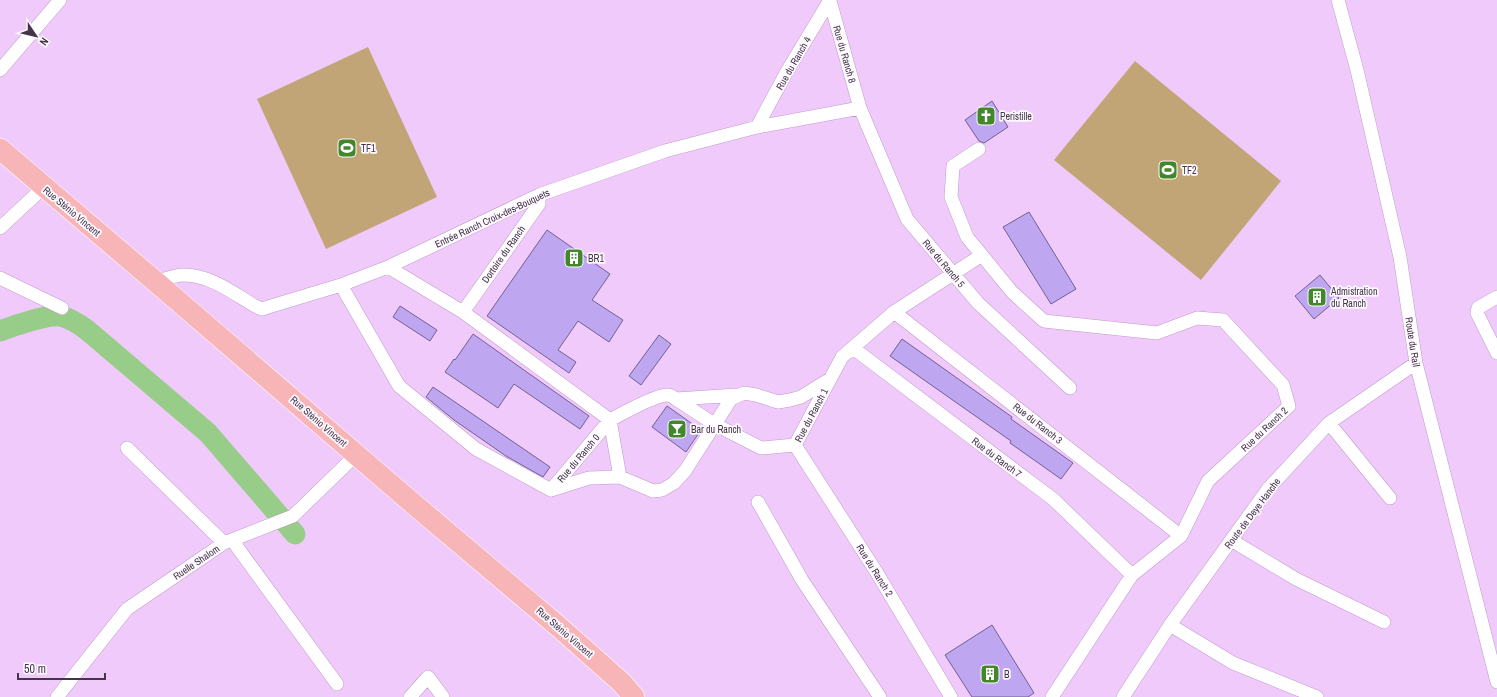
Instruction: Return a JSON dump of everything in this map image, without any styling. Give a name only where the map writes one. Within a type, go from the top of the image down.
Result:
[{"type":"main road","name":"Rue Sténio Vincent","points":[[0,149],[559,627],[622,683],[634,697]]},
{"type":"street","points":[[0,70],[60,0]]},
{"type":"street","name":"Rue du Ranch 8","points":[[830,0],[860,108]]},
{"type":"street","name":"Rue du Ranch 4","points":[[757,128],[786,73],[830,0]]},
{"type":"street","name":"Route du Rail","points":[[1338,0],[1358,70],[1400,257],[1416,363],[1497,682]]},
{"type":"street","name":"Entrée Ranch Croix-des-Bouquets","points":[[156,282],[183,275],[198,277],[216,283],[262,309],[341,286],[388,267],[539,195],[665,150],[757,128],[860,108]]},
{"type":"street","name":"Rue du Ranch 5","points":[[860,108],[907,219],[978,304],[1070,388]]},
{"type":"street","points":[[979,149],[953,166],[951,197],[968,237],[982,255]]},
{"type":"street","points":[[0,228],[44,187]]},
{"type":"street","name":"Dortoire du Ranch","points":[[462,312],[538,204],[539,195]]},
{"type":"street","name":"Rue du Ranch 1","points":[[676,399],[714,424],[761,448],[795,445],[842,357],[894,312],[954,275],[982,255]]},
{"type":"street","name":"Rue du Ranch 2","points":[[982,255],[1012,292],[1044,322],[1157,333],[1197,318],[1223,320],[1283,385],[1289,406],[1208,481],[1181,536],[1132,576],[1052,697]]},
{"type":"street","points":[[388,267],[462,312],[610,420],[620,477]]},
{"type":"street","points":[[0,278],[62,308]]},
{"type":"street","name":"Rue du Ranch 0","points":[[341,286],[399,386],[476,450],[551,490],[610,420]]},
{"type":"street","points":[[1497,297],[1478,308],[1476,313],[1497,352]]},
{"type":"street","name":"Rue du Ranch 3","points":[[894,312],[1181,536]]},
{"type":"street","name":"Rue du Ranch 7","points":[[853,348],[1053,499],[1132,576]]},
{"type":"street","name":"Route de Deye Hanche","points":[[1123,697],[1170,625],[1268,489],[1329,424],[1416,363]]},
{"type":"street","points":[[610,420],[666,395],[676,399],[737,395],[744,393],[778,402],[801,397],[830,379]]},
{"type":"street","points":[[551,490],[589,478],[620,477],[652,491],[662,490],[674,483],[685,470],[726,405],[737,395]]},
{"type":"street","points":[[1329,424],[1390,498]]},
{"type":"street","name":"Rue du Ranch 2","points":[[795,445],[877,573],[951,697]]},
{"type":"street","points":[[127,448],[228,541],[337,684]]},
{"type":"street","name":"Ruelle Shalom","points":[[57,697],[127,609],[228,541],[293,516],[357,454]]},
{"type":"street","points":[[758,502],[802,580],[880,697]]},
{"type":"street","points":[[1231,540],[1296,579],[1384,622]]},
{"type":"street","points":[[1170,625],[1233,663],[1317,697]]},
{"type":"street","points":[[410,697],[428,677],[443,697]]},
{"type":"shaded area","name":"TF1","points":[[368,47],[437,197],[326,249],[257,99]]},
{"type":"shaded area","name":"TF2","points":[[1135,61],[1281,181],[1201,280],[1054,160]]},
{"type":"building","points":[[992,101],[1008,127],[984,143],[979,141],[965,120]]},
{"type":"building","points":[[1029,212],[1076,289],[1051,304],[1003,227]]},
{"type":"building","points":[[547,230],[610,274],[592,300],[623,320],[609,342],[578,321],[558,350],[576,362],[569,373],[487,316]]},
{"type":"building","name":"Admistration du Ranch","points":[[1320,275],[1339,298],[1314,319],[1295,296]]},
{"type":"building","points":[[400,306],[437,330],[430,341],[393,317]]},
{"type":"building","points":[[473,334],[589,416],[580,429],[514,384],[498,408],[445,372]]},
{"type":"building","points":[[659,335],[671,344],[641,385],[629,376]]},
{"type":"building","points":[[902,339],[1012,417],[1011,419],[1073,463],[1061,479],[1010,443],[1011,441],[890,356]]},
{"type":"building","points":[[433,387],[550,467],[543,477],[506,456],[454,420],[426,397]]},
{"type":"building","name":"Bar du Ranch","points":[[667,406],[701,430],[686,452],[652,427]]},
{"type":"building","name":"B","points":[[992,625],[1034,693],[1028,697],[972,697],[945,655]]},
{"type":"waterway","points":[[0,331],[30,321],[55,316],[67,318],[87,330],[208,433],[295,534]]},
{"type":"place","name":"Peristille","points":[[986,116]]},
{"type":"place","name":"TF1","points":[[347,148]]},
{"type":"place","name":"TF2","points":[[1168,170]]},
{"type":"place","name":"BR1","points":[[574,258]]},
{"type":"place","name":"Admistration du Ranch","points":[[1317,297]]},
{"type":"place","name":"Bar du Ranch","points":[[677,429]]},
{"type":"place","name":"B","points":[[990,674]]}]
